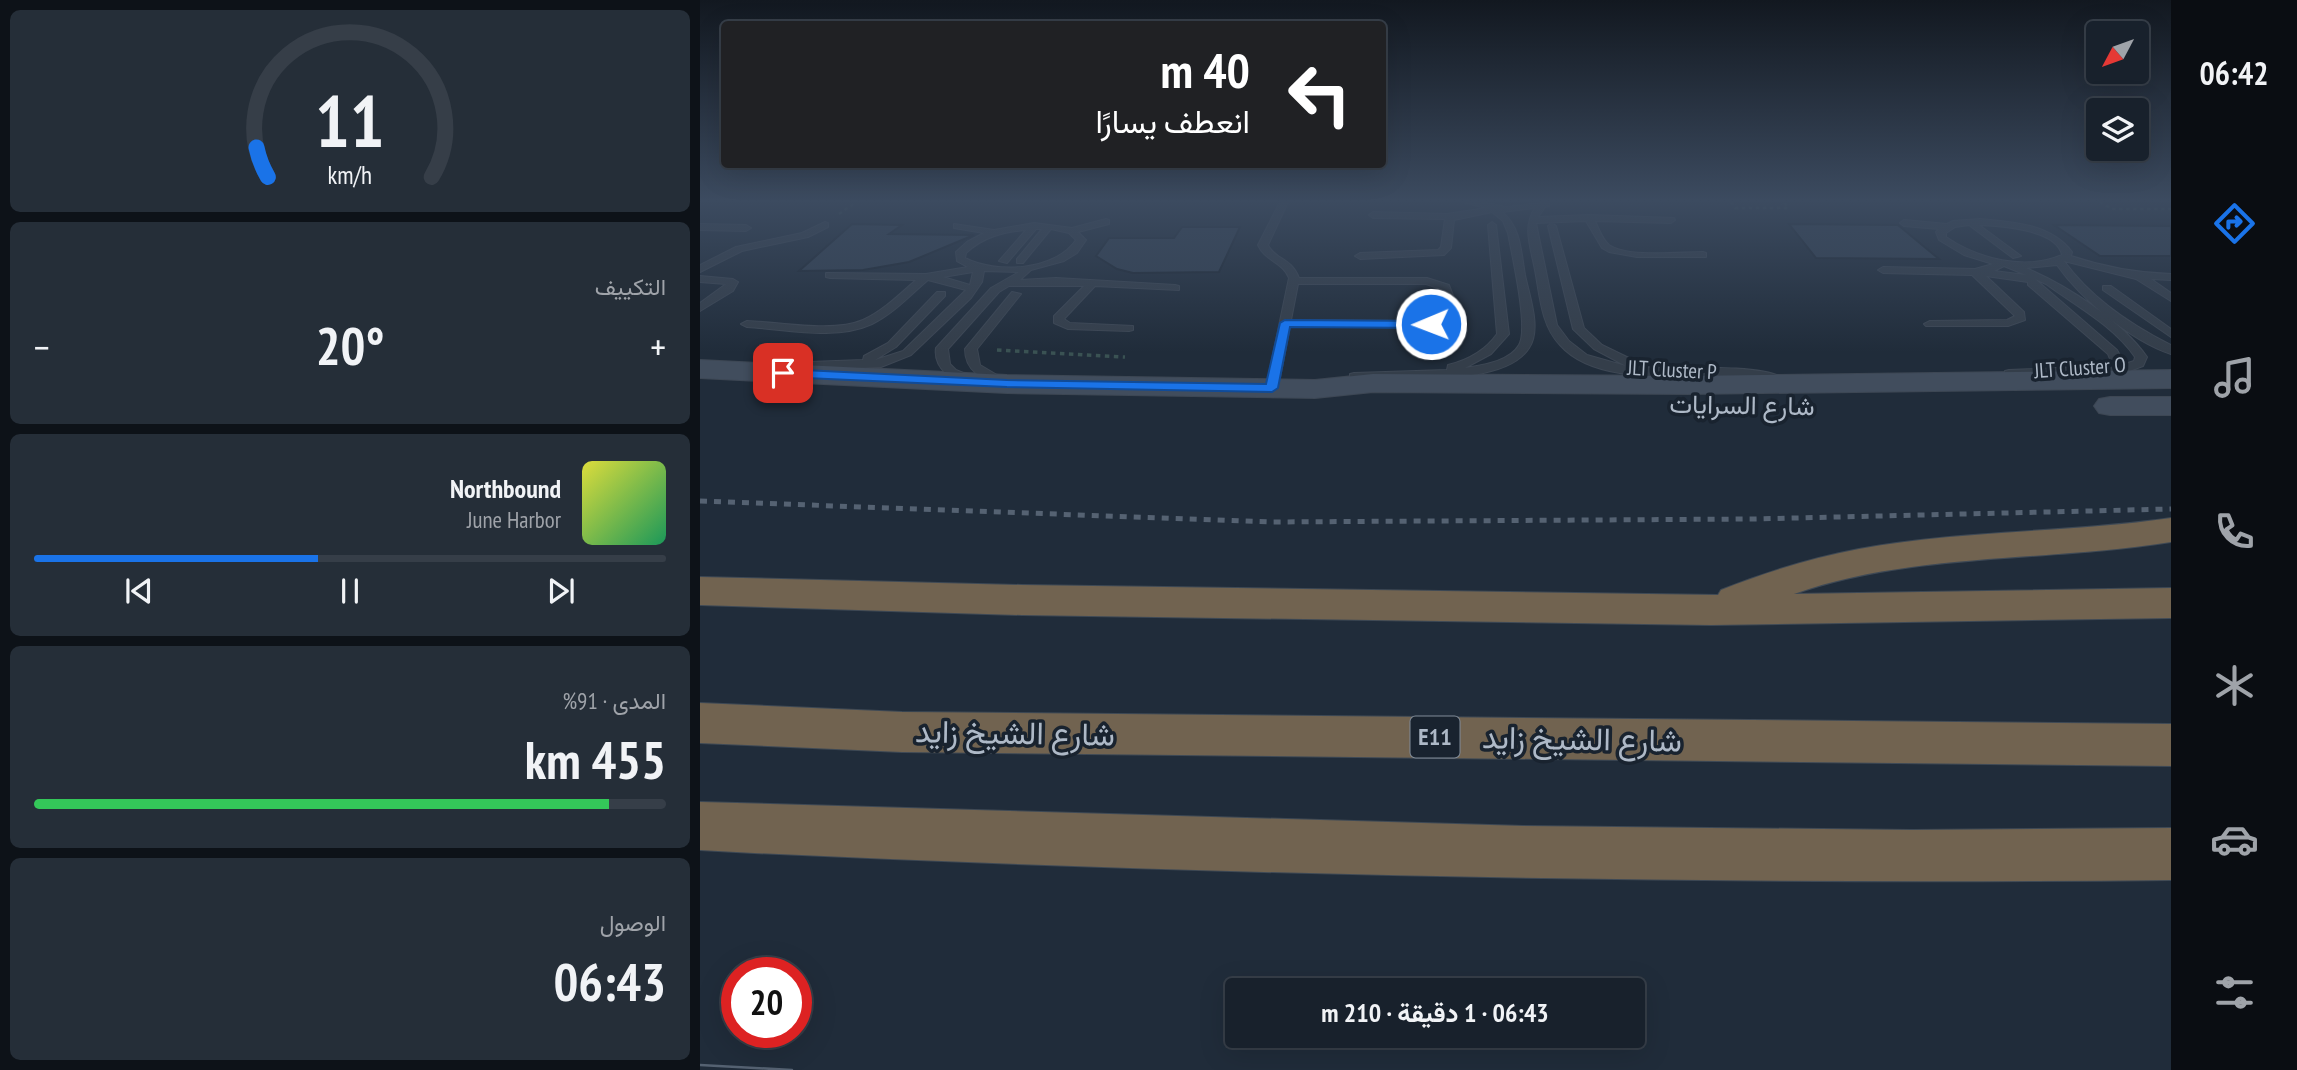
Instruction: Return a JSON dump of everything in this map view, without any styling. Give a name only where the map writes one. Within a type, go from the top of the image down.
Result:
[{"type":"highway","points":[[1711,610],[1764,588],[1820,571],[1877,559],[1937,552],[2091,543],[2171,530]]},
{"type":"highway","points":[[700,590],[1022,600],[1711,610],[2171,603]]},
{"type":"highway","name":"شارع الشيخ زايد","points":[[700,723],[902,732],[2171,745]]},
{"type":"highway","points":[[700,826],[1488,852],[1928,858],[2171,855]]},
{"type":"main road","name":"شارع السرايات","points":[[700,369],[1007,384],[1315,389],[1373,383],[1806,383],[2171,379]]},
{"type":"main road","name":"شارع السرايات","points":[[1315,389],[1349,397],[1368,398],[1758,406],[2171,407]]},
{"type":"lane","points":[[700,269],[733,252]]},
{"type":"lane","points":[[961,252],[960,259],[979,268]]},
{"type":"lane","points":[[1004,261],[1012,252]]},
{"type":"lane","points":[[1020,261],[1028,252]]},
{"type":"lane","points":[[974,382],[947,369],[941,360],[942,348],[1003,284],[1073,252]]},
{"type":"lane","points":[[1266,252],[1290,267],[1294,281],[1272,388]]},
{"type":"lane","points":[[1360,256],[1442,252]]},
{"type":"lane","points":[[1428,373],[1457,367],[1480,358],[1495,346],[1503,334],[1490,252]]},
{"type":"lane","points":[[1315,389],[1345,379],[1378,374],[1477,372],[1499,366],[1526,349],[1530,337],[1529,327],[1515,252]]},
{"type":"lane","name":"JLT Cluster P","points":[[1538,252],[1551,325],[1558,339],[1589,360],[1623,369],[1650,372],[1729,373],[1806,383]]},
{"type":"lane","points":[[1563,252],[1578,329],[1598,347],[1650,372]]},
{"type":"lane","points":[[1620,252],[1703,255]]},
{"type":"lane","name":"JLT Cluster O","points":[[1966,252],[2003,262],[2050,282],[2118,331],[2141,357],[2139,363],[2123,369],[2021,372],[1972,382]]},
{"type":"lane","points":[[2011,252],[2017,256]]},
{"type":"lane","name":"JLT Cluster O","points":[[2003,262],[2045,264],[2062,259],[2066,252]]},
{"type":"lane","points":[[2062,259],[2139,276],[2171,298]]},
{"type":"lane","name":"JLT Cluster O","points":[[2062,259],[2073,280],[2141,333],[2171,350]]},
{"type":"lane","points":[[1975,272],[1992,269],[2003,262]]},
{"type":"lane","points":[[747,324],[840,328],[860,325],[875,317],[926,277],[979,268],[1008,270],[1045,264]]},
{"type":"lane","points":[[1045,264],[1053,274],[1070,282]]},
{"type":"lane","points":[[756,372],[803,365],[881,363],[907,353],[972,289],[977,282],[979,268]]},
{"type":"lane","points":[[1882,270],[1975,272],[2050,282]]},
{"type":"lane","points":[[1930,324],[2008,323],[2021,318],[2020,314],[1975,272]]},
{"type":"lane","points":[[830,275],[926,277],[972,289]]},
{"type":"lane","points":[[2073,280],[2093,275],[2171,277]]},
{"type":"lane","points":[[700,279],[729,280],[733,285],[700,308]]},
{"type":"lane","points":[[1003,284],[1039,281],[1175,288]]},
{"type":"lane","points":[[1285,323],[1431,324],[1442,321],[1454,311],[1446,287],[1427,281],[1294,281]]},
{"type":"lane","points":[[2032,283],[2113,352],[2116,359],[2111,369]]},
{"type":"lane","points":[[1092,284],[1058,321],[1069,326],[1129,328]]},
{"type":"lane","points":[[2107,288],[2169,331]]},
{"type":"lane","points":[[855,364],[882,352],[941,294]]},
{"type":"lane","points":[[1007,384],[976,369],[970,359],[971,349],[1016,294]]},
{"type":"lane","points":[[2040,300],[2053,301]]},
{"type":"lane","points":[[2126,302],[2144,301]]},
{"type":"lane","points":[[1005,307],[1020,307]]},
{"type":"lane","points":[[910,312],[924,312]]},
{"type":"lane","points":[[2070,326],[2083,326]]},
{"type":"lane","points":[[985,331],[1000,331]]},
{"type":"lane","points":[[886,335],[902,335]]},
{"type":"building","points":[[821,252],[933,252],[909,262],[863,270],[799,271]]},
{"type":"building","points":[[1099,252],[1228,252],[1219,272],[1133,273],[1117,269],[1096,256]]},
{"type":"building","points":[[1811,252],[1930,252],[1939,259],[1816,258]]},
{"type":"building","points":[[2094,252],[2171,252],[2171,256],[2100,256]]},
{"type":"tram line","points":[[700,1065],[792,1070]]},
{"type":"railway","points":[[700,501],[1271,522],[1753,519],[2171,509]]},
{"type":"route","points":[[783,373],[1007,384],[1272,388],[1275,361],[1285,323],[1431,324]]}]
